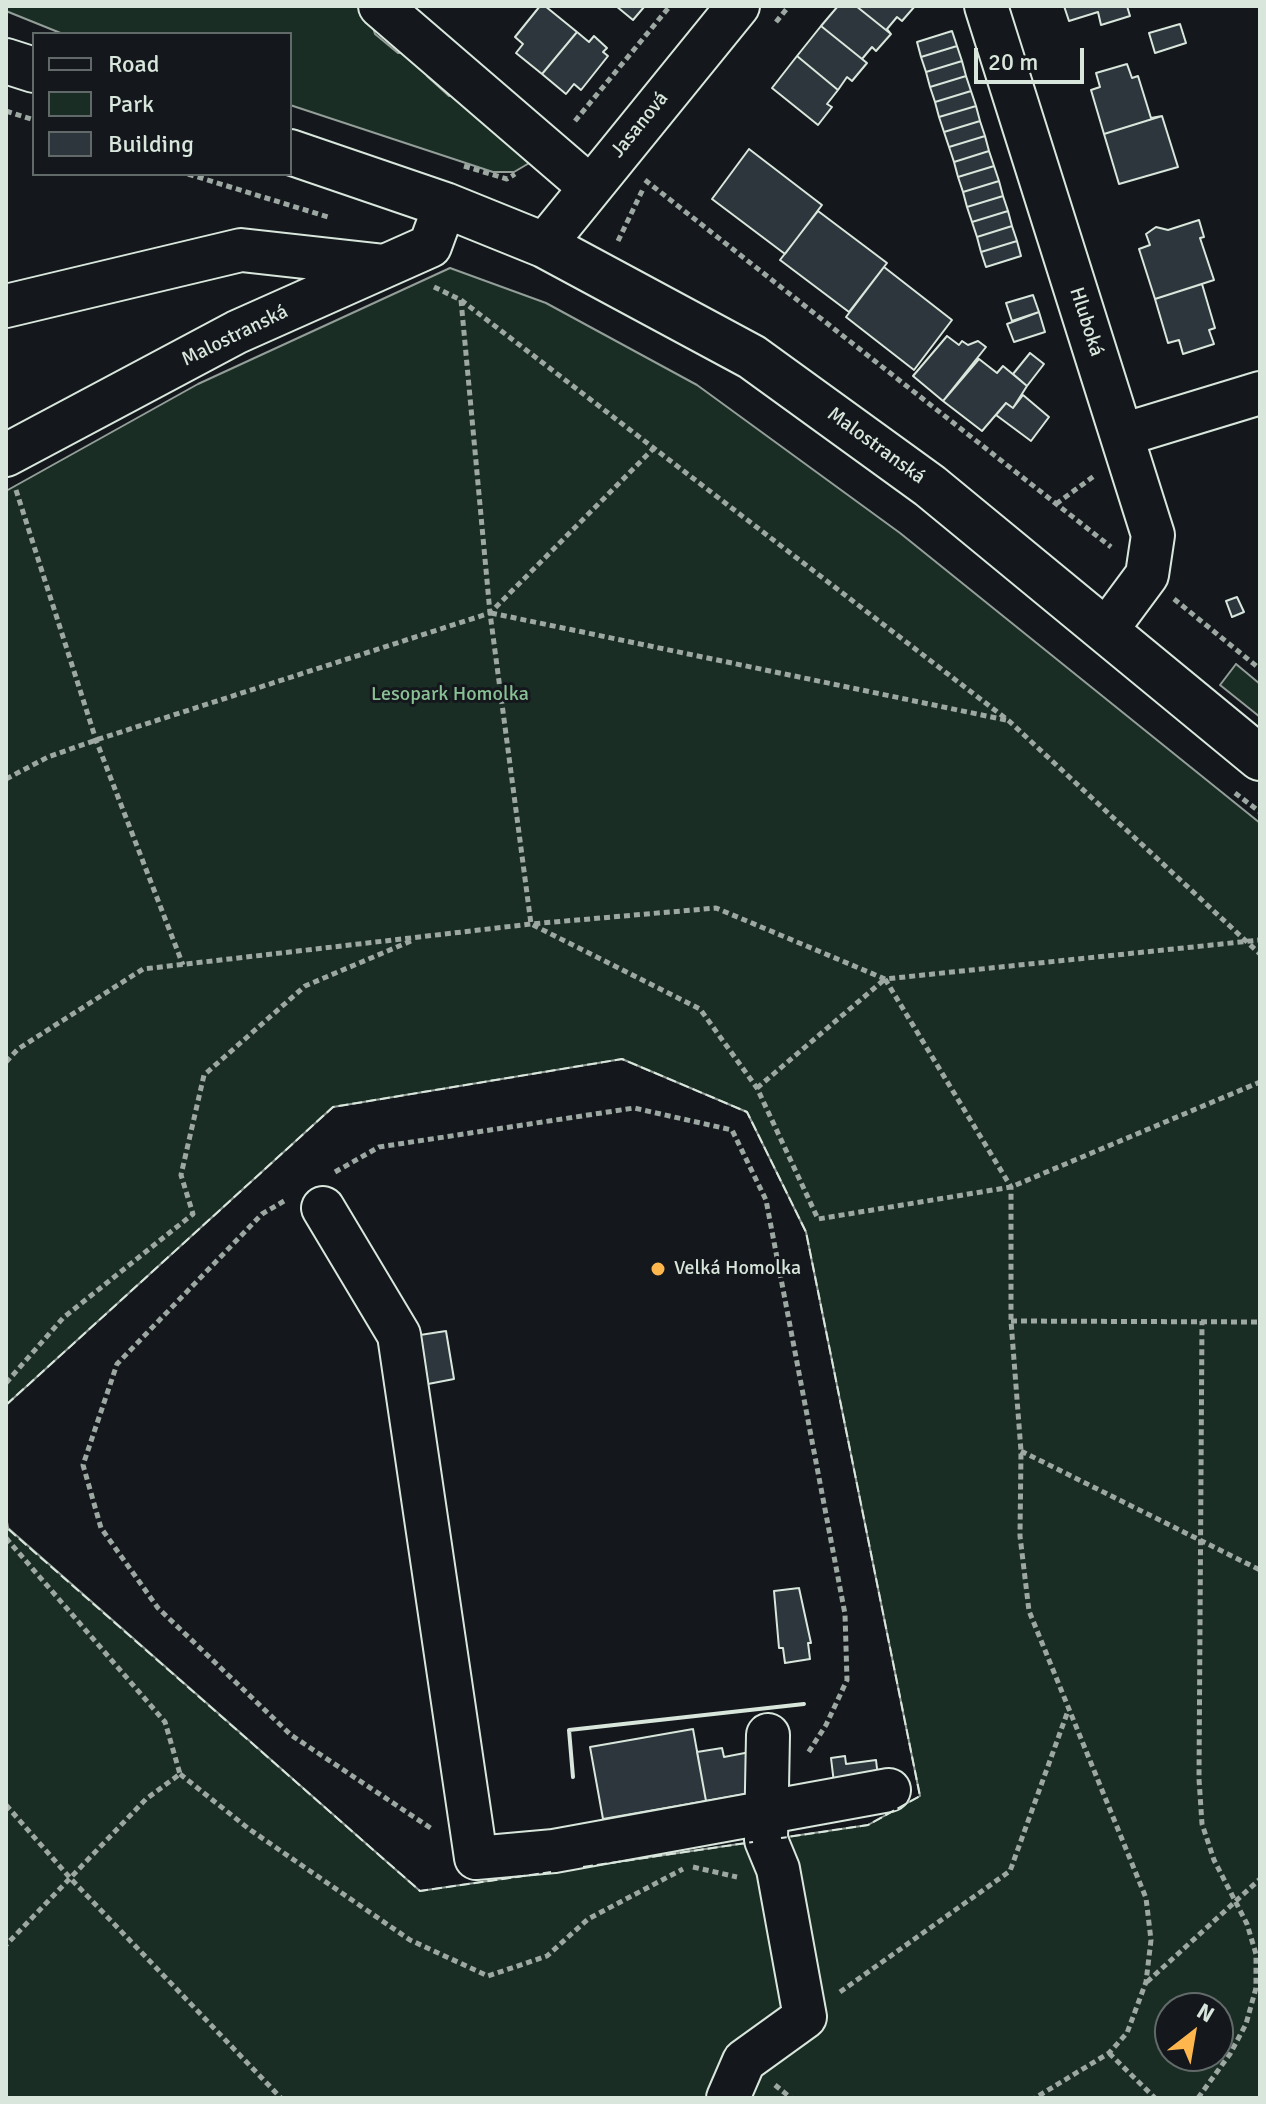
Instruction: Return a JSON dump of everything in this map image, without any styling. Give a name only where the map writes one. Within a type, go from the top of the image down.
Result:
[{"type":"main road","points":[[6,61],[32,69]]},
{"type":"main road","name":"Malostranská","points":[[292,153],[445,205],[544,245],[752,357],[930,486],[1260,758]]},
{"type":"street","points":[[380,6],[590,187]]},
{"type":"street","name":"Jasanová","points":[[544,245],[738,6]]},
{"type":"street","name":"Hluboká","points":[[986,6],[1153,535],[1147,575],[1107,629]]},
{"type":"street","name":"Malostranská","points":[[11,472],[237,332],[389,267],[430,246],[445,205]]},
{"type":"street","points":[[6,306],[241,250],[389,267]]},
{"type":"street","points":[[1122,435],[1260,393]]},
{"type":"street","points":[[311,1195],[399,1335],[476,1858],[554,1851],[766,1815],[889,1790]]},
{"type":"street","points":[[728,2098],[744,2061],[805,2017],[778,1869],[766,1840],[768,1735]]},
{"type":"path","points":[[575,121],[670,6]]},
{"type":"path","points":[[6,111],[32,119]]},
{"type":"path","points":[[194,176],[243,194],[342,221]]},
{"type":"path","points":[[623,231],[647,180]]},
{"type":"path","points":[[590,187],[647,180],[1147,575],[1260,669]]},
{"type":"path","points":[[389,267],[461,300],[1009,721],[1260,954]]},
{"type":"path","points":[[461,300],[490,613],[531,924]]},
{"type":"path","points":[[6,779],[48,757],[96,740],[490,613],[653,449]]},
{"type":"path","points":[[11,472],[96,740],[183,965]]},
{"type":"path","points":[[490,613],[1009,721]]},
{"type":"path","points":[[6,1062],[18,1049],[143,969],[531,924],[716,908],[885,979],[1260,940]]},
{"type":"path","points":[[531,924],[700,1009],[757,1088],[818,1219],[1011,1187],[1260,1082]]},
{"type":"path","points":[[6,1383],[63,1318],[193,1214],[181,1175],[204,1075],[305,986],[419,938]]},
{"type":"path","points":[[757,1088],[885,979]]},
{"type":"path","points":[[885,979],[1011,1187],[1011,1321],[1021,1451],[1020,1536],[1029,1611],[1146,1898],[1151,1940],[1146,1982],[1127,2033],[1109,2053],[1035,2098]]},
{"type":"path","points":[[476,1858],[291,1735],[158,1608],[101,1528],[83,1465],[117,1364],[262,1214],[311,1195],[379,1147],[634,1108],[732,1130],[766,1200],[845,1614],[847,1680],[826,1725],[801,1763]]},
{"type":"path","points":[[1011,1321],[1260,1322]]},
{"type":"path","points":[[1198,2098],[1230,2054],[1246,2024],[1256,1988],[1256,1954],[1202,1824],[1202,1321]]},
{"type":"path","points":[[1021,1451],[1260,1570]]},
{"type":"path","points":[[6,1538],[165,1722],[180,1774],[146,1799],[6,1945]]},
{"type":"path","points":[[805,2017],[1010,1871],[1070,1707]]},
{"type":"path","points":[[6,1805],[71,1879],[281,2098]]},
{"type":"path","points":[[1146,1982],[1260,1879]]},
{"type":"path","points":[[1109,2053],[1155,2098]]},
{"type":"green space","points":[[6,6],[359,7],[369,14],[375,34],[398,53],[415,52],[424,60],[427,76],[449,96],[467,95],[531,162],[514,172],[493,172],[292,106],[292,32],[58,32],[6,11]]},
{"type":"green space","name":"Lesopark Homolka","points":[[450,268],[546,303],[697,385],[900,533],[1260,823],[1260,2098],[6,2098],[6,1516],[8,1528],[420,1891],[868,1825],[920,1796],[806,1232],[747,1112],[622,1059],[333,1107],[6,1405],[6,491],[198,384]]},
{"type":"green space","points":[[1236,664],[1260,684],[1260,717],[1220,685]]},
{"type":"building","points":[[540,6],[545,6],[577,32],[542,74],[516,53],[523,44],[515,37]]},
{"type":"building","points":[[616,6],[643,6],[644,7],[633,20]]},
{"type":"building","points":[[838,6],[856,6],[891,34],[876,51],[872,47],[862,59],[821,26]]},
{"type":"building","points":[[856,6],[915,6],[902,21],[897,17],[887,29],[891,34]]},
{"type":"building","points":[[1064,6],[1127,6],[1130,16],[1101,25],[1098,12],[1069,21]]},
{"type":"building","points":[[1180,24],[1186,43],[1155,53],[1149,33]]},
{"type":"building","points":[[821,26],[867,63],[852,81],[847,77],[838,90],[797,56]]},
{"type":"building","points":[[952,31],[957,46],[921,57],[917,42]]},
{"type":"building","points":[[577,32],[589,42],[594,36],[607,48],[603,52],[608,56],[581,90],[574,84],[566,94],[542,74]]},
{"type":"building","points":[[957,46],[962,61],[926,72],[921,57]]},
{"type":"building","points":[[797,56],[838,90],[827,104],[832,107],[818,125],[772,88]]},
{"type":"building","points":[[962,61],[966,76],[930,87],[926,72]]},
{"type":"building","points":[[1127,64],[1132,78],[1138,76],[1151,118],[1162,116],[1104,134],[1091,90],[1100,87],[1096,73]]},
{"type":"building","points":[[966,76],[971,91],[935,102],[930,87]]},
{"type":"building","points":[[971,91],[976,106],[939,117],[935,102]]},
{"type":"building","points":[[976,106],[980,121],[944,132],[939,117]]},
{"type":"building","points":[[1162,116],[1178,167],[1119,184],[1104,134]]},
{"type":"building","points":[[980,121],[985,136],[949,147],[944,132]]},
{"type":"building","points":[[985,136],[989,151],[954,162],[949,147]]},
{"type":"building","points":[[749,149],[822,205],[785,254],[712,199]]},
{"type":"building","points":[[989,151],[994,166],[958,177],[954,162]]},
{"type":"building","points":[[994,166],[999,181],[963,192],[958,177]]},
{"type":"building","points":[[999,181],[1003,196],[967,207],[963,192]]},
{"type":"building","points":[[1003,196],[1008,211],[972,222],[967,207]]},
{"type":"building","points":[[818,211],[887,263],[849,312],[780,260]]},
{"type":"building","points":[[1008,211],[1012,226],[977,237],[972,222]]},
{"type":"building","points":[[1199,220],[1204,237],[1200,238],[1214,280],[1155,299],[1139,249],[1150,245],[1146,234],[1156,227],[1168,230]]},
{"type":"building","points":[[1012,226],[1017,241],[981,252],[977,237]]},
{"type":"building","points":[[1017,241],[1021,256],[986,267],[981,252]]},
{"type":"building","points":[[884,267],[952,320],[914,370],[846,317]]},
{"type":"building","points":[[1202,284],[1215,328],[1209,330],[1214,344],[1183,354],[1179,340],[1168,343],[1155,299]]},
{"type":"building","points":[[1033,295],[1039,312],[1012,321],[1006,303]]},
{"type":"building","points":[[1039,312],[1045,332],[1014,342],[1007,324]]},
{"type":"building","points":[[947,336],[959,345],[962,341],[968,345],[978,341],[986,347],[943,401],[913,376]]},
{"type":"building","points":[[1030,353],[1044,364],[1027,386],[1013,374]]},
{"type":"building","points":[[979,359],[997,373],[1003,366],[1027,386],[1013,408],[1006,403],[982,431],[943,401]]},
{"type":"building","points":[[1023,395],[1049,417],[1031,441],[996,415],[1006,403],[1013,408]]},
{"type":"building","points":[[1237,597],[1244,612],[1232,617],[1226,601]]},
{"type":"building","points":[[446,1331],[454,1379],[428,1384],[420,1335]]},
{"type":"building","points":[[799,1588],[811,1643],[808,1643],[810,1659],[785,1663],[783,1648],[779,1648],[774,1591]]},
{"type":"building","points":[[693,1729],[706,1801],[603,1819],[590,1747]]},
{"type":"building","points":[[722,1748],[724,1757],[750,1752],[757,1792],[706,1801],[697,1752]]},
{"type":"building","points":[[845,1756],[846,1764],[876,1760],[878,1777],[834,1783],[831,1758]]},
{"type":"fence","points":[[6,1405],[333,1107],[622,1059],[747,1112],[806,1232],[920,1796],[868,1825],[781,1838]]},
{"type":"fence","points":[[6,1516],[7,1528],[420,1891],[551,1872]]},
{"type":"fence","points":[[583,1867],[753,1842]]},
{"type":"wall","points":[[573,1777],[569,1730],[804,1704]]},
{"type":"place","name":"Velká Homolka","points":[[658,1269]]}]
